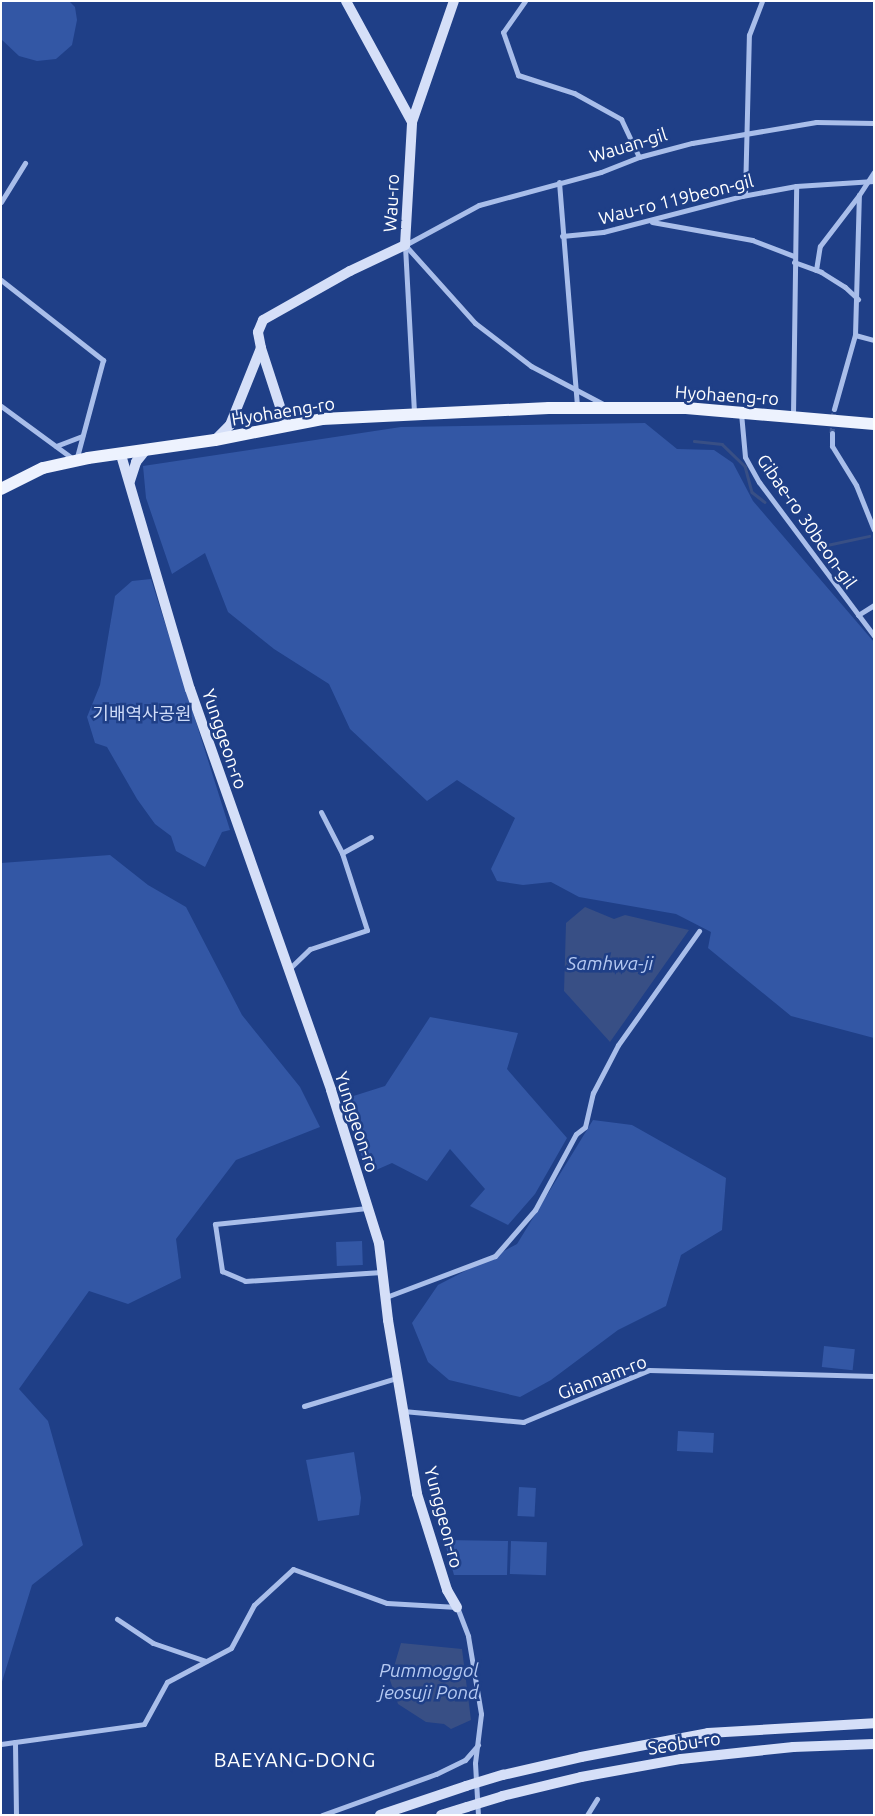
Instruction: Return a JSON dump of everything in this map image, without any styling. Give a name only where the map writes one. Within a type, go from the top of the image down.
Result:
[{"type":"main road","name":"Hyohaeng-ro","points":[[1,489],[43,468],[76,461],[214,440],[286,425],[322,420],[414,413],[577,407],[686,408],[874,424]]},
{"type":"street","points":[[346,1],[412,122]]},
{"type":"street","name":"Wau-ro","points":[[414,413],[404,245],[412,122],[454,1]]},
{"type":"street","points":[[525,1],[503,32],[518,75],[574,93],[621,119],[639,157]]},
{"type":"street","points":[[745,195],[744,134],[749,35],[762,1]]},
{"type":"street","name":"Wauan-gil","points":[[286,425],[261,348],[258,332],[263,320],[350,270],[404,245],[479,205],[558,182],[601,172],[639,157],[744,134],[816,122],[874,123]]},
{"type":"street","points":[[1,202],[25,163]]},
{"type":"street","points":[[816,270],[820,246],[871,181],[874,172]]},
{"type":"street","name":"Wau-ro 119beon-gil","points":[[562,236],[603,232],[745,195],[796,186],[871,181]]},
{"type":"street","points":[[558,182],[577,407]]},
{"type":"street","points":[[793,417],[796,186]]},
{"type":"street","points":[[834,409],[855,335],[858,299],[859,195]]},
{"type":"street","points":[[649,221],[752,240],[816,270],[845,287],[858,299]]},
{"type":"street","points":[[404,245],[475,323],[531,366],[611,408]]},
{"type":"street","points":[[1,280],[104,360],[76,461],[1,406]]},
{"type":"street","points":[[855,335],[874,340]]},
{"type":"street","points":[[214,440],[230,425],[261,348]]},
{"type":"street","name":"Gibae-ro 30beon-gil","points":[[740,413],[745,457],[758,482],[874,636]]},
{"type":"street","points":[[832,433],[832,446],[856,485],[874,530]]},
{"type":"street","points":[[56,446],[82,436]]},
{"type":"street","points":[[130,482],[136,462],[145,451]]},
{"type":"street","name":"Yunggeon-ro","points":[[121,455],[190,689],[286,971],[331,1090],[379,1243],[397,1378],[417,1494],[447,1590],[457,1608],[468,1636],[481,1714],[475,1763],[478,1815]]},
{"type":"street","points":[[858,615],[874,604]]},
{"type":"street","points":[[286,971],[310,949],[367,930],[342,853],[320,812]]},
{"type":"street","points":[[342,853],[371,837]]},
{"type":"street","points":[[385,1297],[494,1256],[535,1210],[576,1134],[585,1127],[593,1093],[618,1045],[699,931]]},
{"type":"street","points":[[367,1208],[215,1224],[222,1271],[245,1281],[382,1272]]},
{"type":"street","name":"Giannam-ro","points":[[403,1411],[523,1422],[649,1370],[874,1376]]},
{"type":"street","points":[[304,1406],[397,1378]]},
{"type":"street","points":[[1,1744],[144,1724],[167,1682],[231,1648],[254,1605],[293,1569],[387,1603],[457,1608]]},
{"type":"street","points":[[117,1619],[154,1643],[206,1661]]},
{"type":"street","name":"Seobu-ro","points":[[380,1815],[466,1786],[503,1776],[581,1757],[708,1733],[874,1723]]},
{"type":"street","points":[[15,1742],[16,1815]]},
{"type":"street","name":"Seobu-ro","points":[[441,1815],[502,1796],[581,1777],[681,1759],[764,1749],[874,1744]]},
{"type":"street","points":[[322,1815],[436,1774],[466,1760],[478,1745]]},
{"type":"street","points":[[587,1815],[597,1799]]},
{"type":"green space","points":[[1,1],[69,1],[75,7],[77,20],[72,45],[56,59],[37,61],[19,56],[1,39]]},
{"type":"green space","points":[[645,423],[677,449],[714,450],[733,463],[753,501],[874,642],[874,1038],[791,1016],[708,948],[711,932],[676,914],[579,897],[551,882],[523,885],[497,881],[491,869],[515,818],[457,780],[427,801],[350,729],[329,684],[274,649],[228,612],[205,553],[172,574],[146,498],[143,466],[401,427]]},
{"type":"green space","name":"기배역사공원","points":[[151,579],[230,830],[222,832],[205,867],[176,851],[171,836],[155,824],[137,799],[107,747],[95,743],[87,717],[100,685],[115,596],[132,581]]},
{"type":"green space","points":[[110,855],[148,885],[186,907],[242,1015],[300,1087],[320,1127],[236,1160],[176,1239],[181,1278],[128,1304],[89,1291],[19,1389],[48,1421],[83,1545],[32,1585],[1,1685],[1,863]]},
{"type":"green space","points":[[430,1017],[518,1033],[507,1069],[567,1138],[535,1194],[508,1225],[470,1206],[485,1189],[450,1149],[427,1181],[392,1163],[367,1174],[344,1099],[385,1086]]},
{"type":"green space","points":[[593,1120],[632,1125],[726,1178],[722,1230],[681,1255],[666,1306],[618,1330],[551,1380],[520,1397],[449,1380],[428,1362],[412,1323],[438,1285],[517,1244]]},
{"type":"green space","points":[[362,1241],[363,1265],[337,1266],[336,1242]]},
{"type":"green space","points":[[824,1346],[855,1349],[853,1370],[822,1367]]},
{"type":"green space","points":[[678,1431],[714,1433],[713,1453],[677,1451]]},
{"type":"green space","points":[[354,1452],[361,1498],[359,1515],[318,1521],[306,1460]]},
{"type":"green space","points":[[519,1487],[536,1488],[534,1517],[517,1516]]},
{"type":"green space","points":[[444,1540],[508,1541],[507,1575],[454,1575]]},
{"type":"green space","points":[[511,1541],[547,1542],[546,1575],[510,1574]]},
{"type":"water","name":"Samhwa-ji","points":[[585,907],[614,919],[625,915],[689,930],[610,1042],[564,991],[566,923]]},
{"type":"water","name":"Pummoggol jeosuji Pond","points":[[401,1643],[462,1649],[471,1720],[451,1729],[444,1724],[426,1722],[398,1704],[390,1680]]},
{"type":"waterway","points":[[694,441],[722,444],[745,466],[752,492],[765,502]]},
{"type":"waterway","points":[[819,542],[827,545],[869,536]]},
{"type":"tunnel","points":[[832,433],[834,409]]},
{"type":"district","name":"BAEYANG-DONG","points":[[295,1759]]}]
